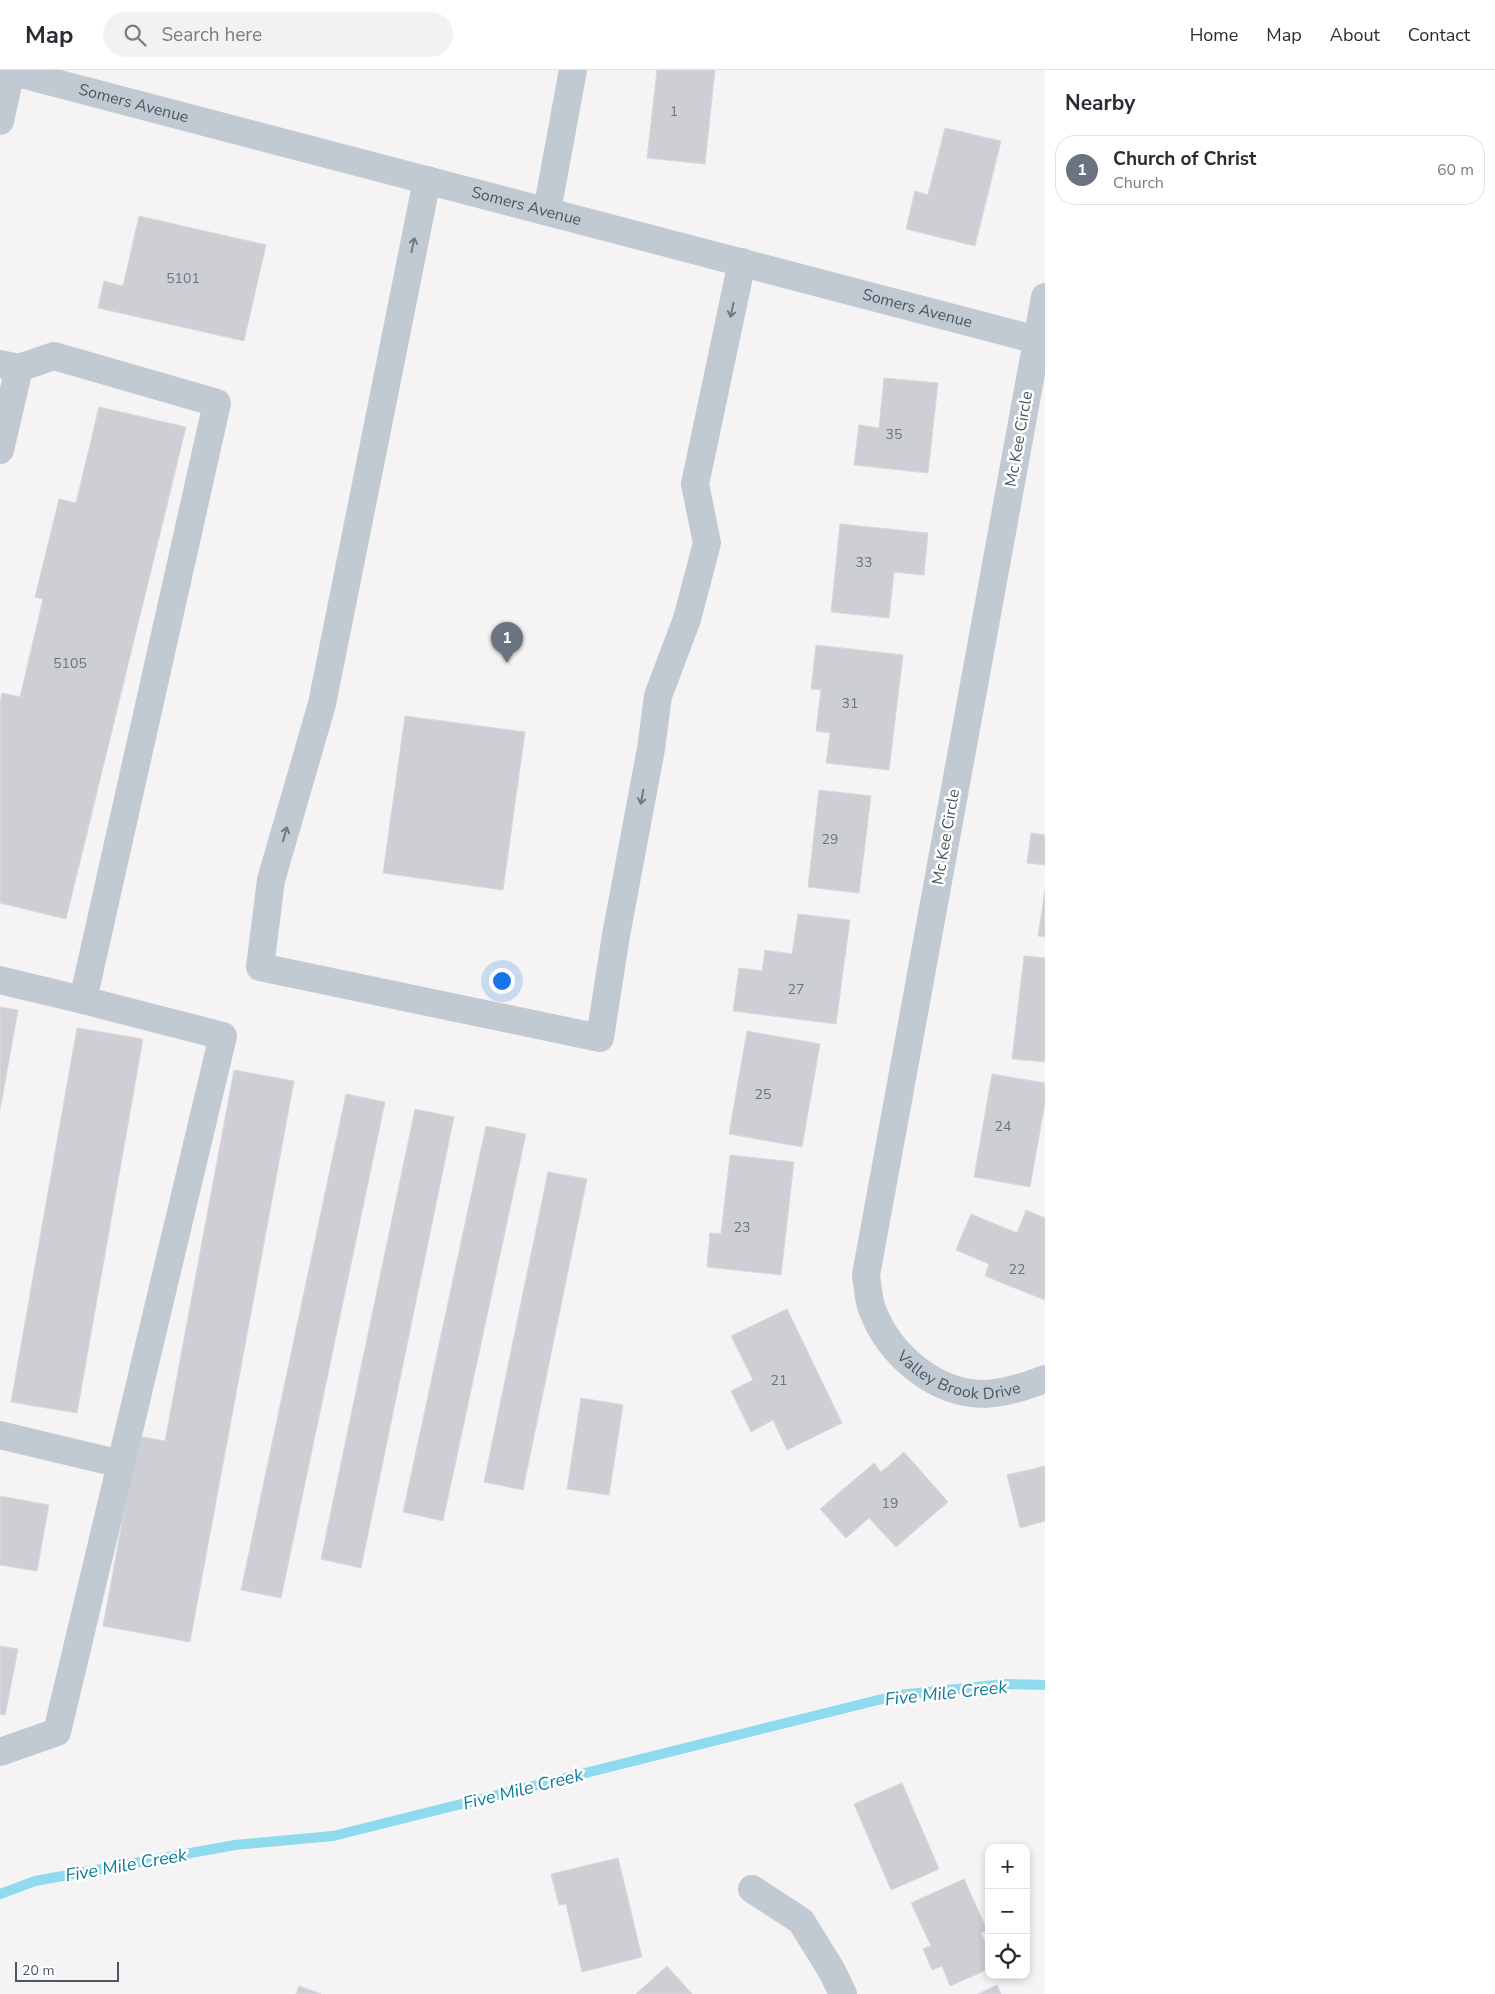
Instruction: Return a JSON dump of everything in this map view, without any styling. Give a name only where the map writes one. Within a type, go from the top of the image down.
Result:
[{"type":"street","points":[[547,211],[573,70]]},
{"type":"street","points":[[0,121],[9,71]]},
{"type":"street","name":"Somers Avenue","points":[[9,71],[1041,341]]},
{"type":"street","points":[[427,180],[322,704],[271,880],[260,967],[600,1038],[616,935],[651,749],[658,696],[687,619],[707,543],[695,484],[742,262]]},
{"type":"street","name":"Mc Kee Circle","points":[[884,1332],[871,1309],[866,1275],[1041,341],[1045,297]]},
{"type":"street","points":[[0,450],[9,366],[54,356],[217,403],[84,1000]]},
{"type":"street","points":[[0,980],[223,1036],[57,1732],[0,1752]]},
{"type":"street","name":"Valley Brook Drive","points":[[884,1332],[889,1343],[908,1363],[940,1384],[964,1391],[986,1394],[1024,1387],[1045,1379]]},
{"type":"street","points":[[0,1435],[121,1464]]},
{"type":"street","points":[[752,1889],[801,1921],[832,1971],[843,1994]]},
{"type":"building","points":[[657,70],[715,70],[705,164],[647,158]]},
{"type":"building","points":[[945,128],[1001,141],[975,246],[906,229],[915,191],[928,195]]},
{"type":"building","points":[[139,216],[266,245],[244,341],[98,308],[104,281],[123,286]]},
{"type":"building","points":[[884,378],[938,383],[928,473],[854,465],[859,425],[879,428]]},
{"type":"building","points":[[99,407],[186,427],[66,919],[0,903],[0,702],[2,693],[20,697],[43,599],[35,597],[59,499],[76,503]]},
{"type":"building","points":[[840,524],[928,533],[924,575],[894,572],[889,618],[831,612]]},
{"type":"building","points":[[816,645],[903,655],[889,770],[826,763],[830,733],[816,731],[821,690],[811,689]]},
{"type":"building","points":[[405,716],[525,732],[503,890],[383,873]]},
{"type":"building","points":[[819,790],[871,796],[859,893],[808,887]]},
{"type":"building","points":[[1031,833],[1045,835],[1045,865],[1027,863]]},
{"type":"building","points":[[1045,890],[1045,937],[1038,936]]},
{"type":"building","points":[[798,914],[850,920],[836,1024],[733,1011],[739,968],[762,971],[765,950],[792,954]]},
{"type":"building","points":[[1024,956],[1045,958],[1045,1062],[1012,1059]]},
{"type":"building","points":[[0,1007],[18,1010],[0,1110]]},
{"type":"building","points":[[77,1028],[143,1039],[77,1413],[11,1402]]},
{"type":"building","points":[[747,1031],[820,1044],[802,1147],[729,1134]]},
{"type":"building","points":[[234,1070],[294,1081],[190,1642],[103,1626],[138,1436],[165,1441]]},
{"type":"building","points":[[992,1074],[1045,1083],[1045,1103],[1030,1187],[974,1177]]},
{"type":"building","points":[[346,1094],[385,1102],[281,1598],[241,1590]]},
{"type":"building","points":[[415,1109],[454,1117],[361,1568],[321,1559]]},
{"type":"building","points":[[486,1126],[526,1134],[443,1521],[403,1512]]},
{"type":"building","points":[[730,1155],[794,1162],[781,1275],[707,1267],[710,1233],[721,1234]]},
{"type":"building","points":[[548,1172],[587,1179],[523,1490],[484,1482]]},
{"type":"building","points":[[1026,1210],[1045,1218],[1045,1300],[985,1276],[989,1264],[956,1250],[971,1214],[1017,1233]]},
{"type":"building","points":[[787,1309],[842,1423],[787,1450],[773,1420],[751,1432],[731,1391],[753,1380],[731,1336]]},
{"type":"building","points":[[581,1398],[623,1405],[609,1495],[567,1489]]},
{"type":"building","points":[[904,1452],[948,1502],[896,1547],[869,1518],[846,1538],[820,1509],[874,1463],[881,1472]]},
{"type":"building","points":[[1045,1466],[1045,1521],[1020,1528],[1007,1475]]},
{"type":"building","points":[[0,1496],[49,1505],[37,1571],[0,1565]]},
{"type":"building","points":[[0,1646],[18,1649],[5,1715],[0,1714]]},
{"type":"building","points":[[902,1783],[939,1869],[891,1890],[854,1804]]},
{"type":"building","points":[[618,1858],[642,1957],[582,1972],[566,1904],[559,1905],[551,1874]]},
{"type":"building","points":[[964,1879],[985,1926],[985,1931],[981,1933],[985,1942],[985,1971],[950,1986],[942,1966],[932,1970],[923,1949],[931,1946],[911,1903]]},
{"type":"building","points":[[667,1966],[692,1994],[636,1994]]},
{"type":"building","points":[[997,1985],[1001,1994],[978,1994]]},
{"type":"building","points":[[299,1986],[321,1994],[296,1994]]},
{"type":"waterway","name":"Five Mile Creek","points":[[0,1894],[35,1881],[235,1845],[333,1836],[898,1695],[1005,1684],[1045,1685]]},
{"type":"place","name":"Church of Christ","points":[[507,663]]}]
